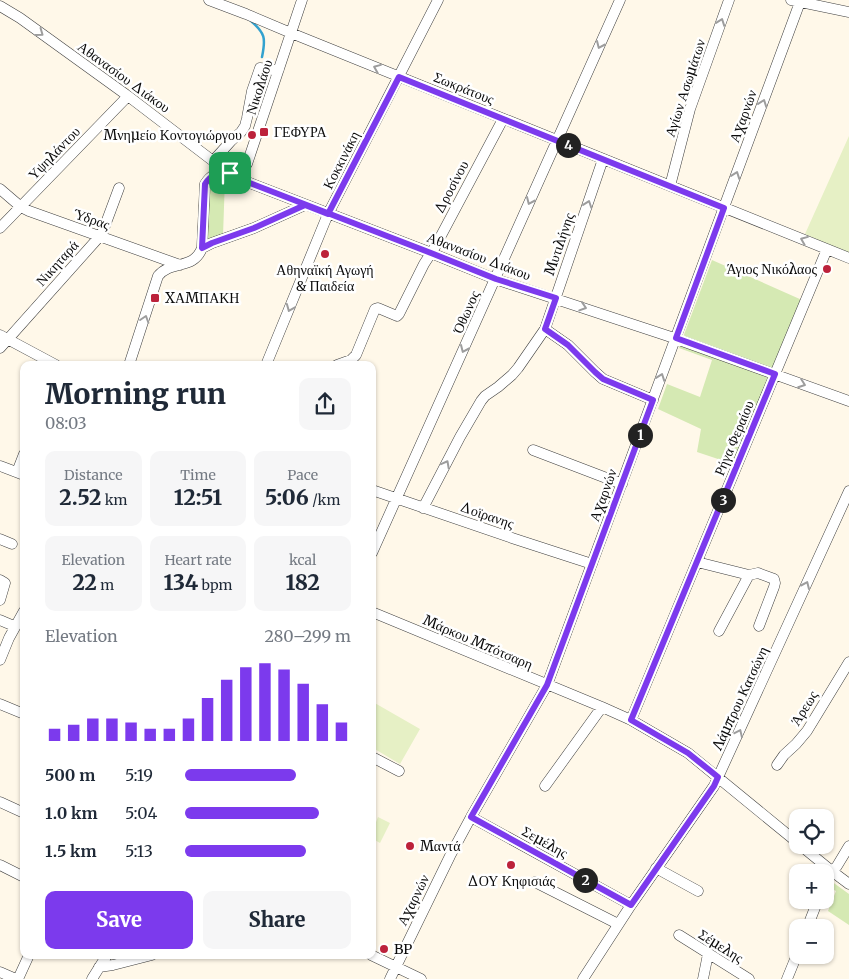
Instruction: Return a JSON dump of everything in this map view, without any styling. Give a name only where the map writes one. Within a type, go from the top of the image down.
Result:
[{"type":"street","name":"Σωκράτους","points":[[209,0],[849,258]]},
{"type":"street","name":"Νικολάου","points":[[202,248],[205,184],[214,175],[239,171],[248,164],[302,0]]},
{"type":"street","name":"Κοκκινάκη","points":[[268,361],[328,214],[438,0]]},
{"type":"street","name":"Όθωνος","points":[[376,544],[620,0]]},
{"type":"street","name":"Αγίων Ασωμάτων","points":[[670,186],[690,109],[729,0]]},
{"type":"street","points":[[795,1],[849,12]]},
{"type":"street","name":"Αχαρνών","points":[[390,979],[471,817],[547,685],[724,208],[795,1]]},
{"type":"street","name":"Αθανασίου Διάκου","points":[[0,6],[20,18],[128,96],[213,161],[242,180],[496,279],[676,338],[849,401]]},
{"type":"street","points":[[213,161],[245,126],[252,91],[260,68],[279,70]]},
{"type":"street","name":"Υψηλάντου","points":[[0,228],[128,96]]},
{"type":"street","name":"Δροσίνου","points":[[347,361],[356,355],[375,309],[378,308],[394,316],[399,314],[503,118]]},
{"type":"street","name":"Μυτιλήνης","points":[[423,508],[481,401],[512,375],[545,329],[603,159]]},
{"type":"street","name":"Νικηταρά","points":[[0,348],[4,337],[100,236],[119,188]]},
{"type":"street","name":"Ύδρας","points":[[0,189],[21,207],[180,265]]},
{"type":"street","points":[[130,361],[158,276],[162,272],[197,258],[202,248],[212,243],[254,228],[305,205]]},
{"type":"street","name":"Ρήγα Φεραίου","points":[[631,720],[827,249]]},
{"type":"street","points":[[545,329],[568,345],[603,379],[653,400]]},
{"type":"street","points":[[4,337],[49,361]]},
{"type":"street","points":[[533,450],[622,484]]},
{"type":"street","points":[[0,466],[20,473]]},
{"type":"street","name":"Δοϊρανης","points":[[376,491],[592,564]]},
{"type":"street","name":"Λάμπρου Κατσώνη","points":[[583,979],[656,868],[714,786],[849,491]]},
{"type":"street","points":[[697,562],[749,575],[758,573],[774,579],[775,583],[759,626]]},
{"type":"street","points":[[719,631],[749,575]]},
{"type":"street","points":[[0,580],[5,583],[0,600]]},
{"type":"street","name":"Μάρκου Μπότσαρη","points":[[376,614],[631,720],[688,753],[789,836]]},
{"type":"street","points":[[0,660],[20,617]]},
{"type":"street","points":[[0,620],[20,631]]},
{"type":"street","name":"Άρεως","points":[[777,765],[807,730],[849,662]]},
{"type":"street","points":[[0,704],[20,712]]},
{"type":"street","points":[[545,786],[602,707]]},
{"type":"street","points":[[376,759],[399,771]]},
{"type":"street","points":[[0,802],[20,810]]},
{"type":"street","name":"Σεμέλης","points":[[471,817],[631,905]]},
{"type":"street","points":[[834,870],[849,846]]},
{"type":"street","name":"Μάρκου Μπότσαρη","points":[[811,854],[823,864]]},
{"type":"street","points":[[0,865],[20,875]]},
{"type":"street","points":[[656,868],[698,891]]},
{"type":"street","name":"Μάρκου Μπότσαρη","points":[[834,873],[849,884]]},
{"type":"street","points":[[535,882],[618,924]]},
{"type":"street","name":"Σέμελης","points":[[679,935],[749,979]]},
{"type":"street","points":[[703,979],[708,954]]},
{"type":"street","points":[[376,957],[421,979]]},
{"type":"street","points":[[0,972],[17,979],[27,959]]},
{"type":"street","points":[[92,979],[105,959]]},
{"type":"street","points":[[99,968],[136,959]]},
{"type":"street","points":[[787,979],[793,964]]},
{"type":"green space","points":[[849,136],[849,254],[805,234]]},
{"type":"green space","points":[[219,178],[225,178],[223,236],[206,242],[208,187]]},
{"type":"green space","points":[[712,260],[802,300],[733,464],[697,452],[701,429],[658,409],[667,384],[700,397],[712,360],[679,348]]},
{"type":"green space","points":[[376,704],[420,729],[400,764],[376,750]]},
{"type":"green space","points":[[378,817],[390,823],[380,843],[376,841],[376,822]]},
{"type":"green space","points":[[834,883],[849,894],[849,925],[828,911],[829,909],[834,909],[836,891],[834,890]]},
{"type":"waterway","points":[[251,21],[263,36],[262,57]]},
{"type":"place","name":"ΓΕΦΥΡΑ","points":[[264,132]]},
{"type":"place","name":"Μνημείο Κοντογιώργου","points":[[252,135]]},
{"type":"place","name":"Αθηναϊκή Αγωγή & Παιδεία","points":[[325,254]]},
{"type":"place","name":"Άγιος Νικόλαος","points":[[827,269]]},
{"type":"place","name":"ΧΑΜΠΑΚΗ","points":[[155,298]]},
{"type":"place","name":"Μαντά","points":[[410,846]]},
{"type":"place","name":"ΔΟΥ Κηφισιάς","points":[[511,865]]},
{"type":"place","name":"BP","points":[[384,949]]},
{"type":"route","points":[[230,173],[214,175],[205,184],[202,248],[254,228],[305,205],[328,214],[399,77],[724,208],[676,338],[775,374],[631,720],[688,753],[718,777],[714,786],[631,905],[471,817],[547,685],[653,400],[603,379],[575,351],[545,329],[556,298],[496,279],[431,253],[328,214],[242,180],[230,173]]}]
